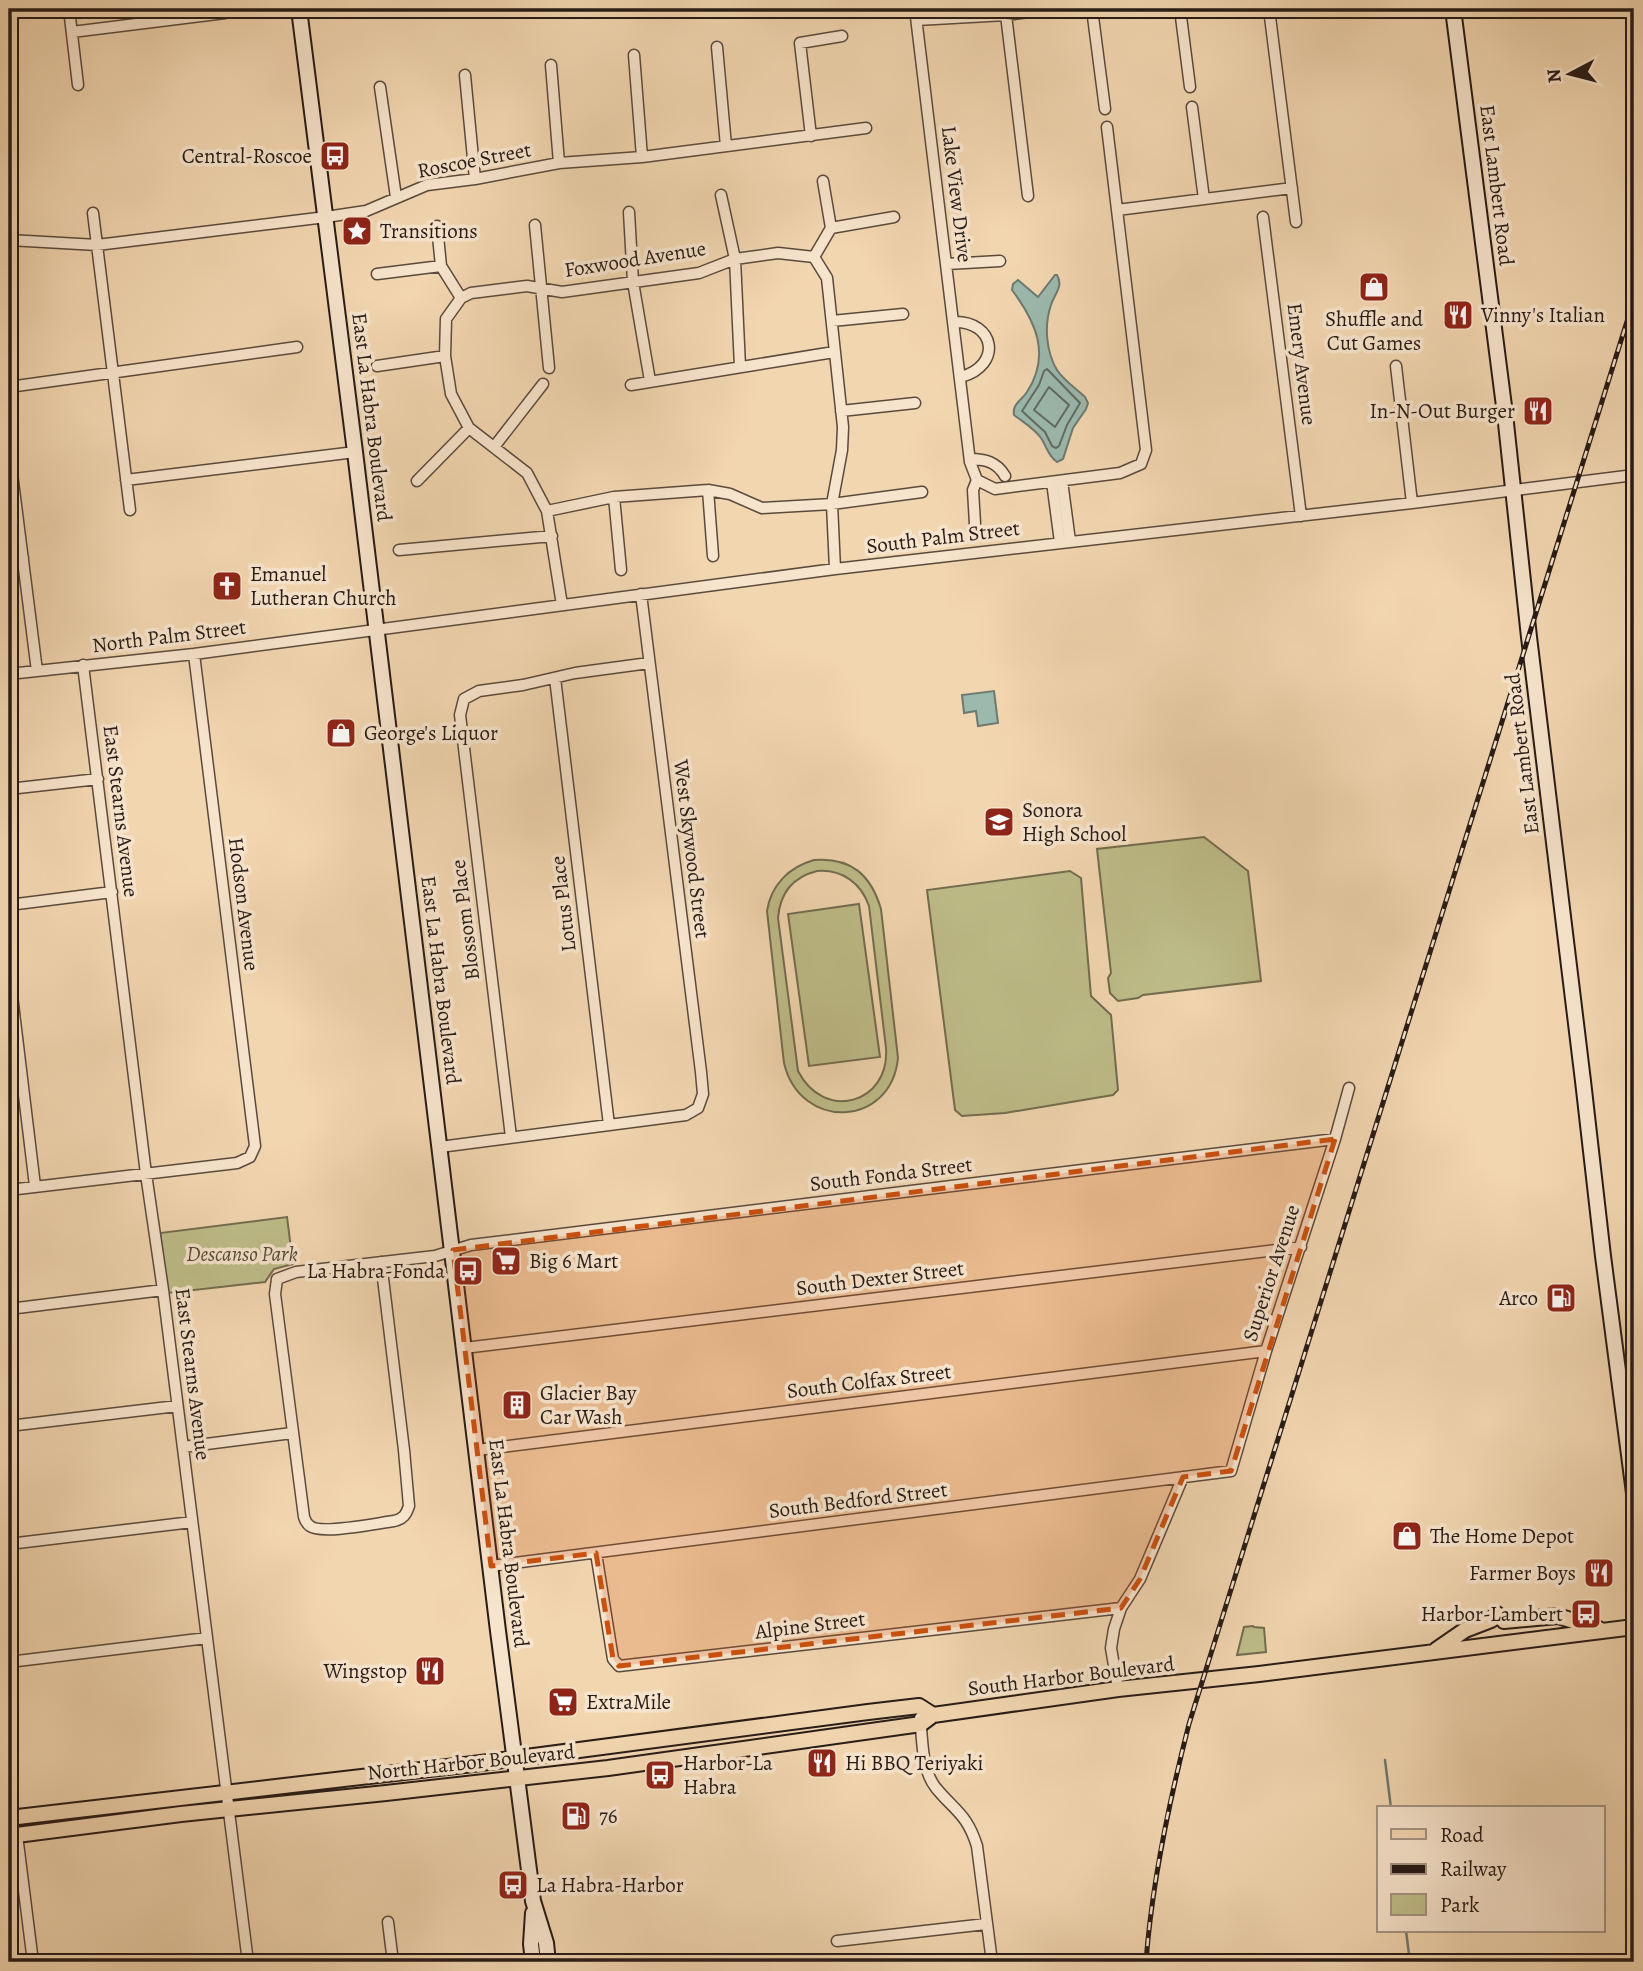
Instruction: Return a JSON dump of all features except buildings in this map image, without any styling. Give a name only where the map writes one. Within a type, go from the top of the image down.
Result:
[{"type":"main road","name":"East La Habra Boulevard","points":[[299,9],[533,1901],[533,1962]]},
{"type":"main road","name":"East Lambert Road","points":[[1453,9],[1514,490],[1603,1256],[1634,1493]]},
{"type":"main road","points":[[1434,1652],[1465,1630],[1500,1617],[1558,1615],[1604,1630]]},
{"type":"main road","name":"South Harbor Boulevard","points":[[933,1714],[1634,1627]]},
{"type":"main road","points":[[515,1758],[919,1706],[933,1714],[921,1724]]},
{"type":"main road","name":"North Harbor Boulevard","points":[[13,1835],[229,1808],[518,1779],[921,1724]]},
{"type":"main road","name":"North Harbor Boulevard","points":[[9,1818],[515,1758]]},
{"type":"main road","name":"East La Habra Boulevard","points":[[533,1901],[546,1943],[548,1962]]},
{"type":"street","points":[[69,9],[78,85]]},
{"type":"street","name":"Lake View Drive","points":[[915,9],[970,459],[977,480]]},
{"type":"street","points":[[917,20],[1006,15],[1052,9]]},
{"type":"street","points":[[1092,9],[1105,109]]},
{"type":"street","points":[[1180,9],[1191,87]]},
{"type":"street","points":[[1269,9],[1296,222]]},
{"type":"street","points":[[72,32],[225,11]]},
{"type":"street","points":[[1006,15],[1028,196]]},
{"type":"street","points":[[811,136],[800,43],[842,36]]},
{"type":"street","points":[[717,47],[726,146]]},
{"type":"street","points":[[634,55],[642,156]]},
{"type":"street","points":[[551,65],[559,163]]},
{"type":"street","points":[[465,75],[475,179]]},
{"type":"street","points":[[380,87],[396,197]]},
{"type":"street","points":[[1192,107],[1204,199]]},
{"type":"street","points":[[975,524],[973,490],[977,480],[995,488],[1120,473],[1141,464],[1146,450],[1107,127]]},
{"type":"street","name":"Roscoe Street","points":[[9,240],[97,245],[326,217],[366,211],[427,185],[559,163],[642,156],[866,128]]},
{"type":"street","points":[[823,181],[831,228],[814,257],[827,278],[843,427],[842,450],[832,504],[835,569]]},
{"type":"street","points":[[1117,210],[1292,188]]},
{"type":"street","points":[[721,195],[735,259],[740,367]]},
{"type":"street","points":[[629,212],[633,282],[650,381]]},
{"type":"street","points":[[93,213],[130,510]]},
{"type":"street","points":[[831,228],[894,217]]},
{"type":"street","name":"Emery Avenue","points":[[1263,217],[1301,516]]},
{"type":"street","points":[[535,225],[549,369]]},
{"type":"street","points":[[438,226],[441,266],[461,298],[446,319],[445,356],[451,394],[469,428],[527,473],[547,511],[562,605]]},
{"type":"street","name":"Foxwood Avenue","points":[[461,298],[471,293],[527,286],[562,292],[699,274],[735,259],[778,253],[814,257]]},
{"type":"street","points":[[947,264],[1000,261]]},
{"type":"street","points":[[377,274],[441,266]]},
{"type":"street","points":[[832,321],[902,314]]},
{"type":"street","points":[[954,322],[971,324],[978,328],[984,333],[989,347],[987,360],[981,368],[961,380]]},
{"type":"street","points":[[9,387],[297,347]]},
{"type":"street","points":[[631,384],[834,352]]},
{"type":"street","points":[[377,366],[445,356]]},
{"type":"street","points":[[1396,366],[1412,503]]},
{"type":"street","points":[[494,447],[543,384]]},
{"type":"street","points":[[841,411],[915,402]]},
{"type":"street","points":[[417,481],[469,428]]},
{"type":"street","points":[[9,450],[37,671]]},
{"type":"street","points":[[126,480],[355,452]]},
{"type":"street","points":[[970,459],[997,465],[1005,476]]},
{"type":"street","points":[[1514,490],[1634,475]]},
{"type":"street","points":[[1057,481],[1065,542]]},
{"type":"street","points":[[547,511],[614,498],[708,490],[730,494],[762,508],[832,504],[922,492]]},
{"type":"street","points":[[708,490],[713,555]]},
{"type":"street","name":"South Palm Street","points":[[376,630],[835,569],[1514,490]]},
{"type":"street","points":[[614,498],[621,570]]},
{"type":"street","points":[[400,550],[552,537]]},
{"type":"street","points":[[9,560],[23,558]]},
{"type":"street","name":"West Skywood Street","points":[[609,1125],[686,1115],[698,1108],[703,1094],[641,594]]},
{"type":"street","name":"North Palm Street","points":[[9,674],[194,654],[376,630]]},
{"type":"street","name":"Hodson Avenue","points":[[146,1174],[237,1163],[250,1157],[255,1146],[194,654]]},
{"type":"street","points":[[555,678],[649,663]]},
{"type":"street","name":"East Stearns Avenue","points":[[83,665],[248,1962]]},
{"type":"street","name":"Blossom Place","points":[[511,1137],[460,715],[464,699],[480,691],[555,678]]},
{"type":"street","name":"Lotus Place","points":[[555,678],[609,1125]]},
{"type":"street","points":[[9,789],[98,779]]},
{"type":"street","points":[[9,905],[112,892]]},
{"type":"street","points":[[9,971],[35,1186]]},
{"type":"street","name":"Superior Avenue","points":[[1231,1471],[1349,1088]]},
{"type":"street","points":[[440,1147],[609,1125]]},
{"type":"street","name":"South Fonda Street","points":[[292,1433],[275,1294],[277,1279],[296,1272],[435,1256],[471,1245],[1335,1139]]},
{"type":"street","points":[[9,1190],[146,1174]]},
{"type":"street","name":"South Dexter Street","points":[[464,1348],[1301,1247]]},
{"type":"street","points":[[183,1447],[292,1433],[304,1517],[308,1525],[328,1530],[400,1520],[406,1514],[409,1496],[381,1262]]},
{"type":"street","points":[[9,1309],[163,1290]]},
{"type":"street","name":"South Colfax Street","points":[[477,1450],[1266,1351]]},
{"type":"street","points":[[9,1426],[177,1406]]},
{"type":"street","name":"South Bedford Street","points":[[491,1566],[1231,1471]]},
{"type":"street","points":[[1118,1689],[1111,1648],[1114,1629],[1121,1608],[1140,1579],[1183,1476]]},
{"type":"street","points":[[9,1544],[192,1522]]},
{"type":"street","name":"Alpine Street","points":[[596,1553],[613,1659],[619,1666],[1121,1608]]},
{"type":"street","points":[[9,1662],[207,1638]]},
{"type":"street","points":[[919,1706],[927,1771],[935,1787],[956,1807],[973,1832],[977,1846],[992,1962]]},
{"type":"street","points":[[13,1835],[33,1962]]},
{"type":"street","points":[[388,1922],[393,1962]]},
{"type":"street","points":[[837,1941],[986,1924]]},
{"type":"highlighted area","points":[[1335,1139],[1231,1471],[1183,1477],[1140,1579],[1121,1608],[619,1666],[613,1659],[596,1553],[491,1566],[453,1250]]},
{"type":"green space","points":[[1204,837],[1248,871],[1261,981],[1143,995],[1118,1001],[1110,993],[1108,978],[1111,973],[1097,849]]},
{"type":"green space","points":[[827,860],[849,865],[872,887],[881,909],[898,1058],[892,1081],[879,1098],[863,1108],[844,1112],[825,1110],[808,1101],[793,1085],[784,1063],[767,911],[777,885],[789,872],[805,863]],"holes":[[[817,871],[842,875],[856,884],[869,906],[886,1048],[884,1067],[878,1082],[867,1093],[853,1100],[838,1101],[823,1097],[809,1087],[798,1071],[778,918],[789,887],[801,877]]]},
{"type":"green space","points":[[1070,871],[1081,878],[1091,996],[1111,1015],[1118,1090],[1113,1095],[1005,1113],[962,1116],[955,1110],[927,890]]},
{"type":"green space","points":[[859,904],[880,1057],[809,1066],[788,914]]},
{"type":"green space","name":"Descanso Park","points":[[287,1217],[293,1264],[274,1269],[265,1282],[168,1293],[160,1233]]},
{"type":"green space","points":[[1244,1627],[1264,1628],[1266,1652],[1237,1655]]},
{"type":"water","points":[[1055,275],[1059,279],[1059,287],[1049,313],[1047,330],[1050,355],[1060,374],[1088,403],[1073,428],[1063,459],[1057,462],[1038,435],[1014,415],[1016,405],[1034,378],[1039,352],[1034,327],[1012,290],[1013,284],[1018,280],[1038,297]]},
{"type":"water","points":[[994,691],[998,723],[978,726],[976,711],[964,713],[962,695]]},
{"type":"waterway","points":[[1385,1760],[1391,1806]]},
{"type":"waterway","points":[[1406,1932],[1410,1962]]},
{"type":"railway","points":[[1146,1962],[1162,1842],[1189,1724],[1634,299]]},
{"type":"place","name":"Central-Roscoe","points":[[335,156]]},
{"type":"place","name":"Transitions","points":[[357,231]]},
{"type":"place","name":"Shuffle and Cut Games","points":[[1374,287]]},
{"type":"place","name":"Vinny's Italian","points":[[1458,315]]},
{"type":"place","name":"In-N-Out Burger","points":[[1538,411]]},
{"type":"place","name":"Emanuel Lutheran Church","points":[[227,586]]},
{"type":"place","name":"George's Liquor","points":[[341,733]]},
{"type":"place","name":"Sonora High School","points":[[999,822]]},
{"type":"place","name":"Big 6 Mart","points":[[506,1261]]},
{"type":"place","name":"La Habra-Fonda","points":[[468,1271]]},
{"type":"place","name":"Arco","points":[[1561,1298]]},
{"type":"place","name":"Glacier Bay Car Wash","points":[[517,1405]]},
{"type":"place","name":"The Home Depot","points":[[1407,1536]]},
{"type":"place","name":"Farmer Boys","points":[[1599,1573]]},
{"type":"place","name":"Harbor-Lambert","points":[[1586,1614]]},
{"type":"place","name":"Wingstop","points":[[430,1671]]},
{"type":"place","name":"ExtraMile","points":[[563,1702]]},
{"type":"place","name":"Hi BBQ Teriyaki","points":[[822,1763]]},
{"type":"place","name":"Harbor-La Habra","points":[[660,1775]]},
{"type":"place","name":"76","points":[[576,1816]]},
{"type":"place","name":"La Habra-Harbor","points":[[513,1885]]}]
